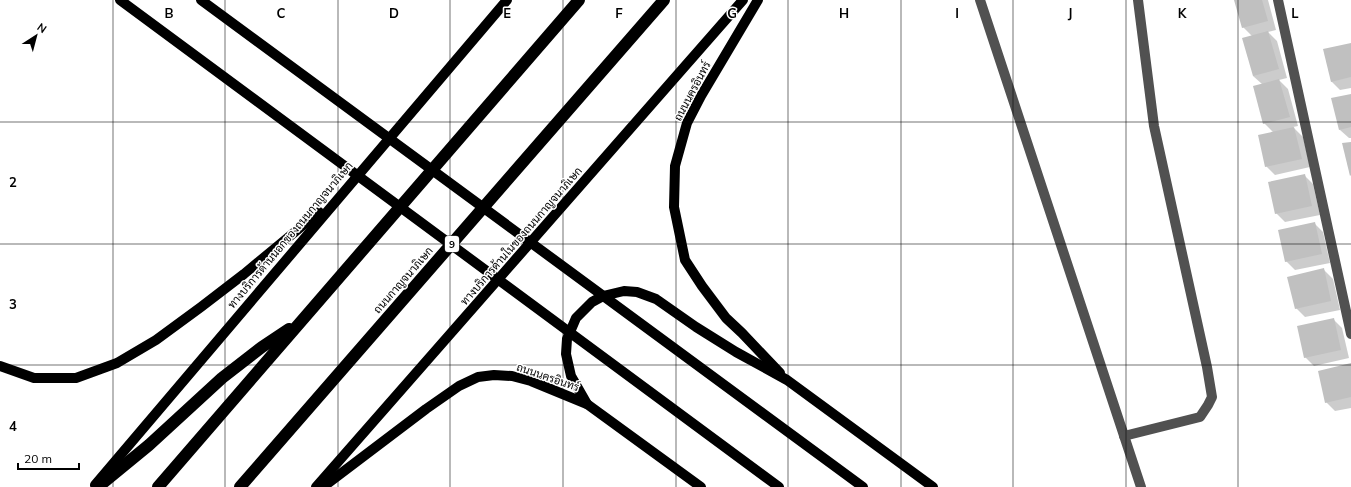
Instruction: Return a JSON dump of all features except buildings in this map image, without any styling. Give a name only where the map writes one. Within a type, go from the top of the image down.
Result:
[{"type":"highway","points":[[158,487],[578,0]]},
{"type":"highway","name":"ถนนกาญจนาภิเษก","points":[[240,487],[664,0]]},
{"type":"highway","points":[[98,487],[149,445],[222,378],[262,347],[302,320]]},
{"type":"main road","points":[[120,0],[779,487]]},
{"type":"main road","points":[[201,0],[863,487]]},
{"type":"main road","name":"ทางบริการด้านนอกของถนนกาญจนาภิเษก","points":[[93,487],[507,0]]},
{"type":"main road","name":"ทางบริการด้านในของถนนกาญจนาภิเษก","points":[[316,487],[743,0]]},
{"type":"main road","name":"ถนนนครอินทร์","points":[[758,0],[701,96],[687,123],[675,166],[674,207],[685,260],[726,318],[787,380]]},
{"type":"main road","points":[[0,366],[34,378],[76,378],[117,363],[156,340],[201,307],[339,196]]},
{"type":"main road","points":[[587,404],[572,376],[566,354],[567,339],[576,318],[592,302],[603,296],[624,291],[637,292],[656,299],[729,348],[787,380],[933,487]]},
{"type":"main road","name":"ถนนนครอินทร์","points":[[322,487],[426,409],[460,386],[478,377],[494,375],[512,376],[549,388],[587,404],[701,487]]},
{"type":"street","points":[[980,0],[1141,487]]},
{"type":"street","points":[[1124,436],[1200,417],[1212,397],[1207,367],[1154,126],[1138,0]]},
{"type":"street","points":[[1278,0],[1351,334]]}]
